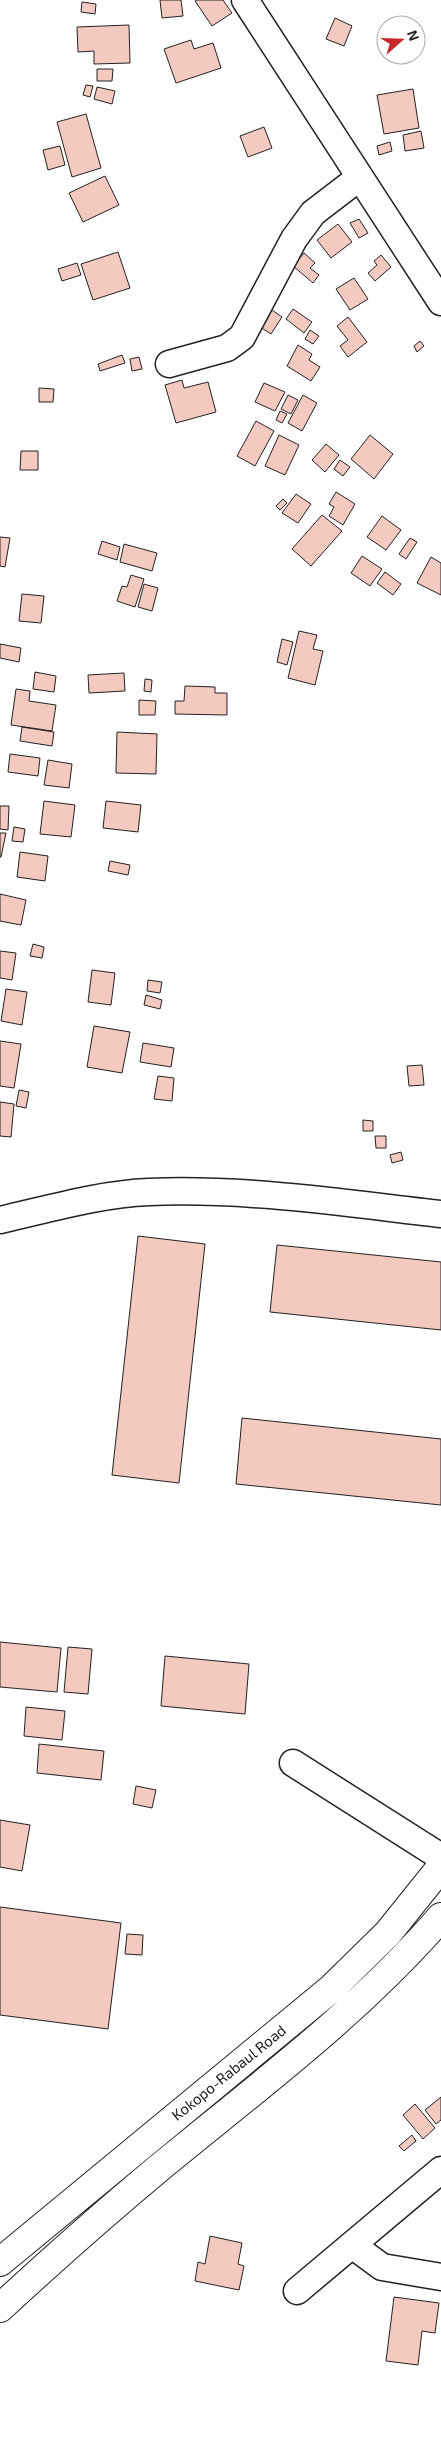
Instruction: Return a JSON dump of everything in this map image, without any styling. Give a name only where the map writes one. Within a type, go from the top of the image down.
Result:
[{"type":"main road","name":"Kokopo-Rabaul Road","points":[[0,2262],[332,1988],[388,1932],[441,1867]]},
{"type":"main road","name":"Kokopo-Rabaul Road","points":[[0,2308],[77,2237],[348,2013],[408,1956],[441,1917]]},
{"type":"street","points":[[245,0],[441,302]]},
{"type":"street","points":[[169,364],[227,348],[242,337],[299,232],[313,213],[360,177]]},
{"type":"street","points":[[0,1220],[91,1198],[148,1192],[233,1192],[441,1214]]},
{"type":"street","points":[[293,1763],[441,1857]]},
{"type":"street","points":[[297,2291],[441,2170]]},
{"type":"street","points":[[352,2245],[382,2267],[441,2277]]},
{"type":"building","points":[[160,0],[181,0],[183,16],[162,18]]},
{"type":"building","points":[[223,0],[232,13],[212,26],[195,1]]},
{"type":"building","points":[[82,2],[96,4],[95,14],[81,12]]},
{"type":"building","points":[[335,18],[352,26],[344,46],[326,39]]},
{"type":"building","points":[[129,25],[130,63],[94,64],[94,51],[78,52],[77,27]]},
{"type":"building","points":[[191,40],[194,49],[213,43],[221,68],[176,83],[164,49]]},
{"type":"building","points":[[97,69],[113,69],[112,81],[97,81]]},
{"type":"building","points":[[86,85],[93,86],[90,97],[83,95]]},
{"type":"building","points":[[97,87],[115,91],[112,104],[94,99]]},
{"type":"building","points":[[413,89],[419,128],[384,134],[377,95]]},
{"type":"building","points":[[86,114],[101,168],[72,177],[57,122]]},
{"type":"building","points":[[264,127],[272,148],[248,157],[240,136]]},
{"type":"building","points":[[421,131],[424,148],[405,151],[403,135]]},
{"type":"building","points":[[390,142],[392,151],[379,155],[377,146]]},
{"type":"building","points":[[60,146],[65,165],[48,170],[43,150]]},
{"type":"building","points":[[105,176],[119,205],[83,222],[69,193]]},
{"type":"building","points":[[359,219],[368,233],[359,238],[350,223]]},
{"type":"building","points":[[338,224],[352,242],[331,258],[317,240]]},
{"type":"building","points":[[118,252],[130,288],[93,300],[81,264]]},
{"type":"building","points":[[304,253],[315,263],[310,268],[319,275],[313,283],[293,266]]},
{"type":"building","points":[[381,255],[391,267],[375,281],[368,273],[377,265],[374,261]]},
{"type":"building","points":[[77,263],[81,275],[62,281],[58,269]]},
{"type":"building","points":[[354,278],[368,299],[350,310],[336,289]]},
{"type":"building","points":[[293,309],[312,322],[304,333],[286,319]]},
{"type":"building","points":[[272,310],[282,317],[271,334],[260,327]]},
{"type":"building","points":[[348,317],[367,342],[348,357],[340,346],[348,340],[337,326]]},
{"type":"building","points":[[310,330],[319,336],[313,344],[305,339]]},
{"type":"building","points":[[420,341],[424,346],[417,352],[414,346]]},
{"type":"building","points":[[298,345],[312,354],[309,360],[320,367],[311,381],[287,366]]},
{"type":"building","points":[[122,355],[125,363],[100,371],[98,364]]},
{"type":"building","points":[[139,357],[142,369],[132,371],[130,359]]},
{"type":"building","points":[[182,380],[184,388],[208,382],[216,412],[176,423],[165,385]]},
{"type":"building","points":[[264,383],[285,392],[275,411],[255,402]]},
{"type":"building","points":[[39,388],[54,389],[53,402],[39,402]]},
{"type":"building","points":[[288,395],[298,400],[291,414],[281,409]]},
{"type":"building","points":[[303,395],[317,403],[302,431],[288,423]]},
{"type":"building","points":[[280,411],[287,414],[282,423],[276,420]]},
{"type":"building","points":[[256,421],[274,431],[255,466],[237,456]]},
{"type":"building","points":[[279,435],[299,445],[285,475],[265,466]]},
{"type":"building","points":[[370,435],[393,454],[374,479],[351,459]]},
{"type":"building","points":[[326,444],[339,455],[325,472],[312,460]]},
{"type":"building","points":[[21,451],[38,451],[38,470],[20,470]]},
{"type":"building","points":[[340,460],[350,467],[343,476],[334,469]]},
{"type":"building","points":[[336,492],[355,504],[343,525],[329,516],[334,507],[329,504]]},
{"type":"building","points":[[296,494],[311,504],[298,523],[282,513]]},
{"type":"building","points":[[283,499],[287,503],[280,510],[276,506]]},
{"type":"building","points":[[322,515],[342,531],[311,566],[292,549]]},
{"type":"building","points":[[382,516],[401,530],[386,550],[367,537]]},
{"type":"building","points":[[0,537],[10,538],[5,567],[0,566]]},
{"type":"building","points":[[410,538],[417,542],[406,559],[399,554]]},
{"type":"building","points":[[102,541],[120,547],[117,560],[98,554]]},
{"type":"building","points":[[124,544],[157,553],[152,571],[120,562]]},
{"type":"building","points":[[362,556],[382,569],[370,586],[351,573]]},
{"type":"building","points":[[431,557],[441,563],[441,595],[417,583]]},
{"type":"building","points":[[385,572],[401,584],[393,595],[377,583]]},
{"type":"building","points":[[131,575],[144,579],[135,607],[117,601],[122,586],[127,587]]},
{"type":"building","points":[[144,584],[158,588],[152,611],[138,607]]},
{"type":"building","points":[[22,594],[44,596],[41,623],[19,621]]},
{"type":"building","points":[[299,631],[317,635],[313,649],[323,651],[315,685],[288,678]]},
{"type":"building","points":[[282,639],[293,642],[287,665],[277,662]]},
{"type":"building","points":[[0,644],[21,648],[19,662],[0,658]]},
{"type":"building","points":[[35,672],[56,676],[54,692],[33,689]]},
{"type":"building","points":[[124,673],[125,691],[89,693],[88,675]]},
{"type":"building","points":[[145,679],[152,680],[151,692],[144,691]]},
{"type":"building","points":[[185,686],[215,687],[215,693],[227,693],[227,715],[175,714],[175,701],[184,701]]},
{"type":"building","points":[[16,689],[30,691],[29,701],[56,705],[52,731],[11,725]]},
{"type":"building","points":[[139,700],[156,701],[155,715],[139,715]]},
{"type":"building","points":[[22,727],[54,732],[52,746],[20,741]]},
{"type":"building","points":[[117,732],[157,734],[156,774],[116,773]]},
{"type":"building","points":[[10,754],[40,758],[38,776],[8,772]]},
{"type":"building","points":[[48,760],[72,764],[69,788],[44,785]]},
{"type":"building","points":[[44,801],[75,805],[71,837],[40,834]]},
{"type":"building","points":[[106,801],[141,805],[138,832],[103,828]]},
{"type":"building","points":[[0,806],[9,806],[8,830],[0,829]]},
{"type":"building","points":[[14,827],[25,829],[23,842],[12,841]]},
{"type":"building","points":[[0,833],[6,833],[1,857],[0,857]]},
{"type":"building","points":[[20,852],[48,856],[45,881],[17,877]]},
{"type":"building","points":[[110,861],[130,865],[128,875],[108,871]]},
{"type":"building","points":[[0,894],[26,900],[21,925],[0,921]]},
{"type":"building","points":[[33,944],[44,947],[42,958],[30,956]]},
{"type":"building","points":[[0,951],[16,953],[12,980],[0,978]]},
{"type":"building","points":[[92,970],[115,973],[111,1005],[88,1002]]},
{"type":"building","points":[[148,980],[162,982],[160,993],[147,991]]},
{"type":"building","points":[[6,989],[27,992],[22,1025],[1,1021]]},
{"type":"building","points":[[146,995],[162,1000],[160,1009],[144,1005]]},
{"type":"building","points":[[94,1026],[130,1032],[122,1073],[87,1067]]},
{"type":"building","points":[[0,1041],[21,1044],[14,1088],[0,1086]]},
{"type":"building","points":[[143,1043],[174,1048],[171,1067],[140,1062]]},
{"type":"building","points":[[422,1065],[424,1085],[409,1086],[407,1066]]},
{"type":"building","points":[[158,1076],[174,1078],[172,1101],[154,1099]]},
{"type":"building","points":[[19,1090],[29,1092],[26,1108],[16,1106]]},
{"type":"building","points":[[0,1102],[14,1104],[11,1137],[0,1136]]},
{"type":"building","points":[[363,1120],[373,1121],[373,1131],[363,1131]]},
{"type":"building","points":[[375,1136],[386,1136],[386,1148],[376,1148]]},
{"type":"building","points":[[401,1152],[403,1160],[392,1163],[390,1155]]},
{"type":"building","points":[[138,1236],[205,1244],[179,1483],[112,1475]]},
{"type":"building","points":[[277,1245],[441,1262],[441,1330],[270,1312]]},
{"type":"building","points":[[242,1418],[441,1439],[441,1505],[236,1484]]},
{"type":"building","points":[[0,1642],[61,1648],[57,1692],[0,1687]]},
{"type":"building","points":[[68,1647],[92,1649],[88,1694],[64,1692]]},
{"type":"building","points":[[165,1656],[249,1664],[245,1714],[161,1706]]},
{"type":"building","points":[[26,1707],[65,1711],[62,1740],[24,1736]]},
{"type":"building","points":[[39,1744],[104,1751],[101,1780],[37,1773]]},
{"type":"building","points":[[136,1786],[156,1790],[152,1808],[133,1804]]},
{"type":"building","points":[[0,1820],[30,1825],[22,1871],[0,1867]]},
{"type":"building","points":[[0,1907],[121,1923],[108,2029],[0,2015]]},
{"type":"building","points":[[127,1934],[143,1935],[142,1955],[125,1954]]},
{"type":"building","points":[[441,2097],[441,2120],[436,2124],[425,2110]]},
{"type":"building","points":[[415,2104],[435,2128],[423,2139],[403,2115]]},
{"type":"building","points":[[412,2135],[416,2141],[404,2151],[399,2146]]},
{"type":"building","points":[[210,2236],[242,2243],[238,2264],[244,2266],[239,2290],[195,2281],[198,2262],[205,2264]]},
{"type":"building","points":[[394,2297],[439,2303],[435,2333],[422,2331],[418,2365],[386,2361]]}]
